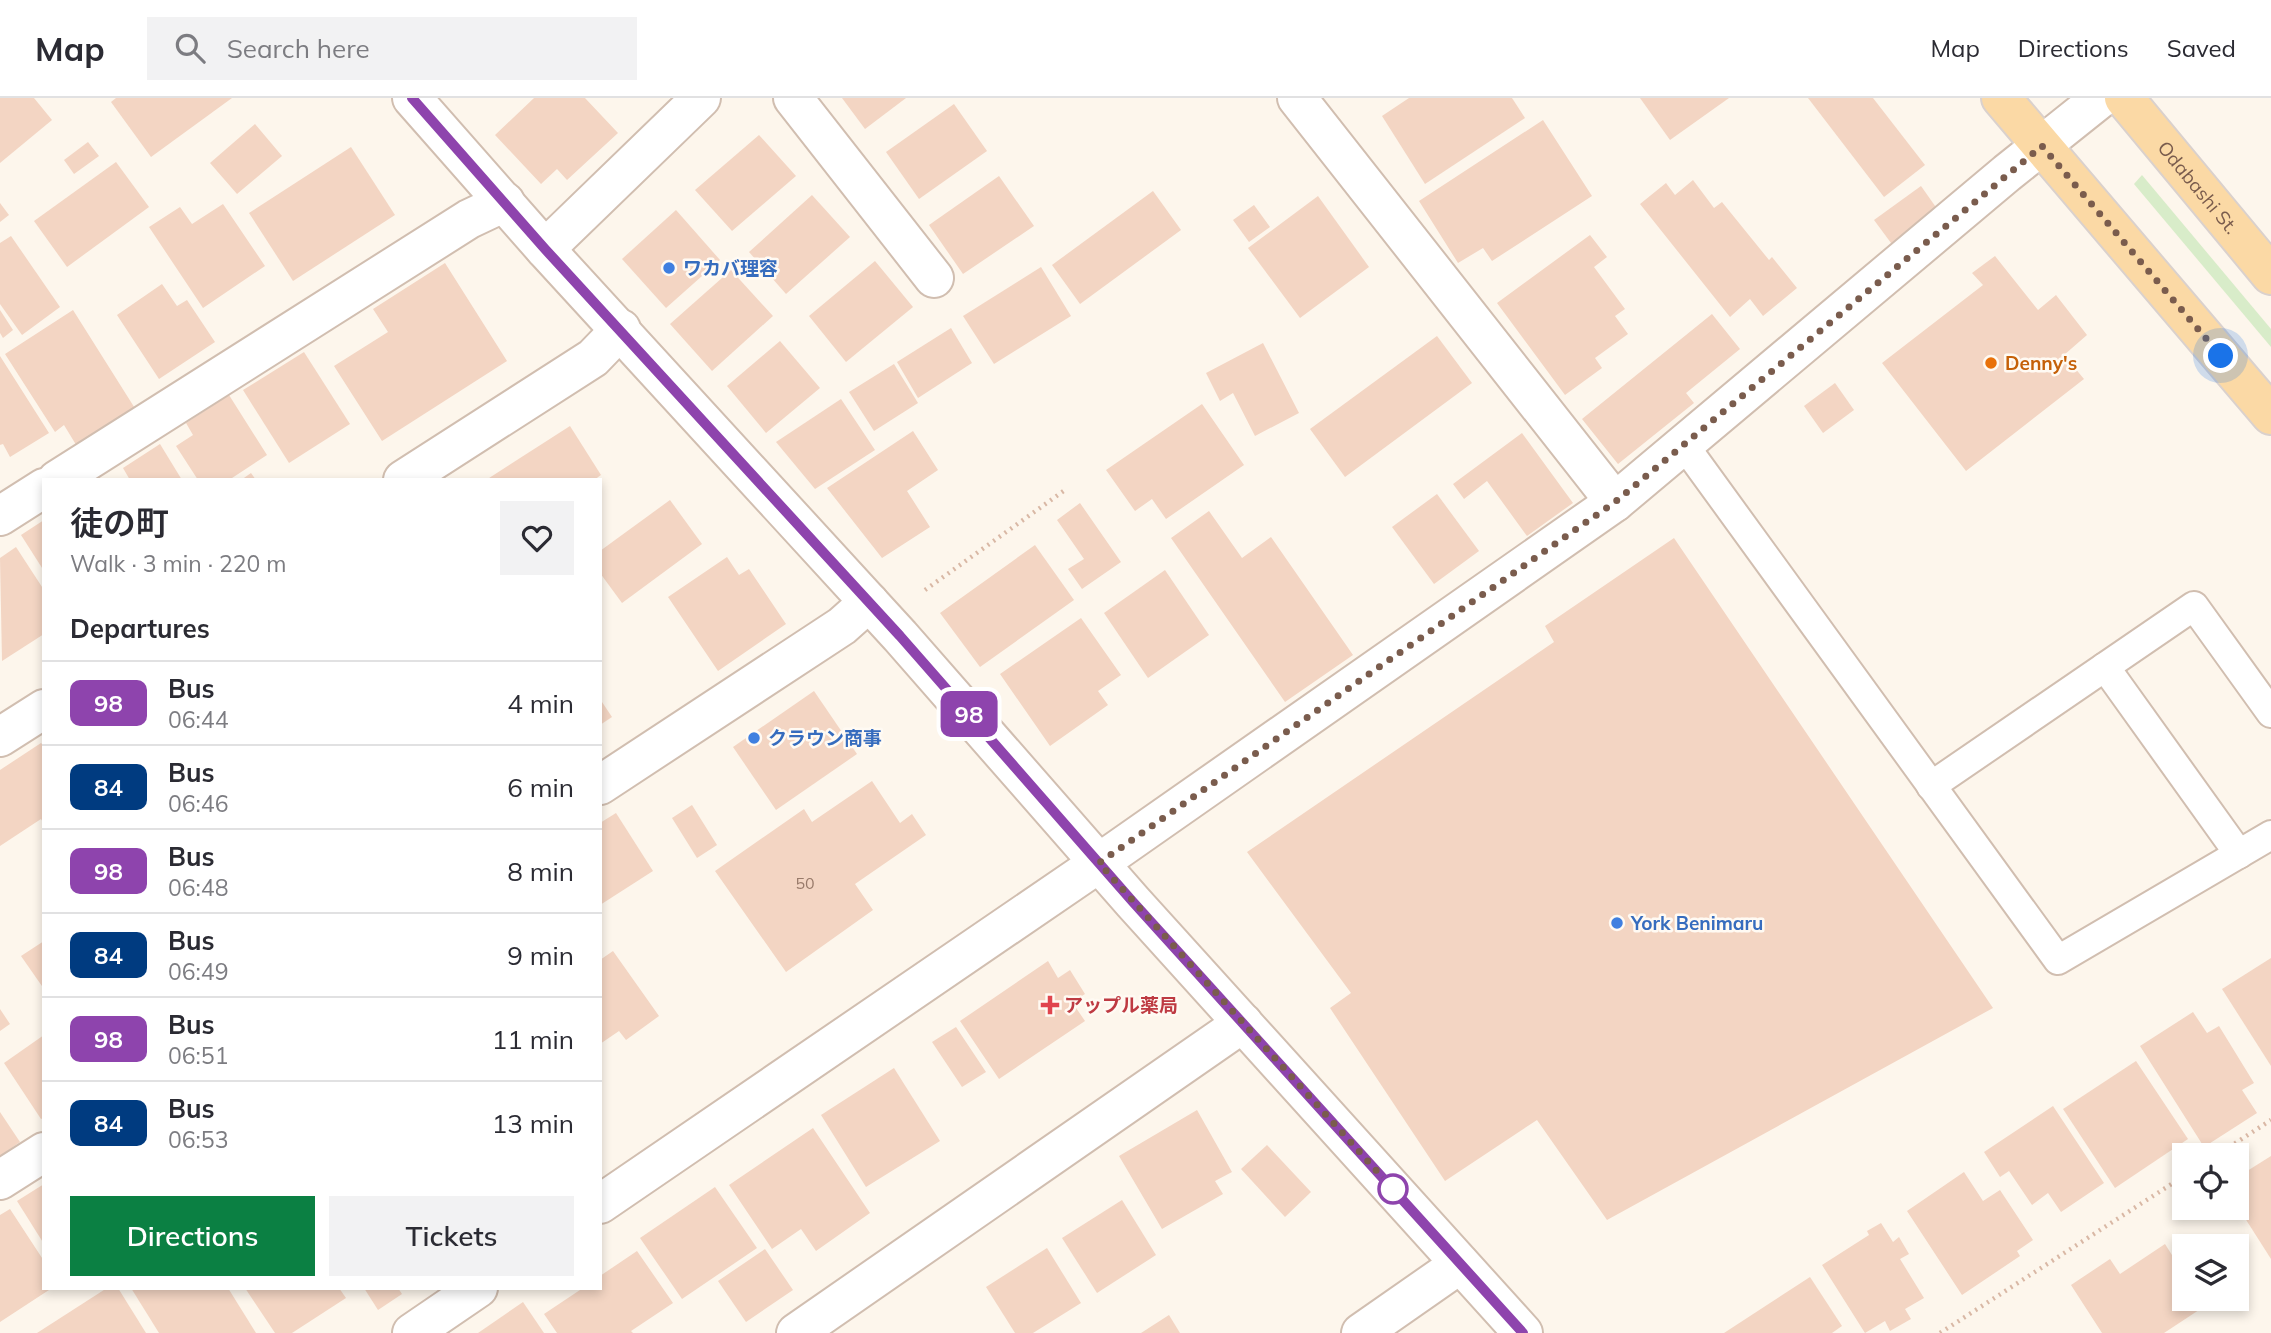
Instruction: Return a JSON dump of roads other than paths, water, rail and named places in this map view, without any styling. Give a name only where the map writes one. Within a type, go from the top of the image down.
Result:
[{"type":"main road","points":[[2001,98],[2271,415]]},
{"type":"main road","name":"Odabashi St.","points":[[2124,98],[2271,275]]},
{"type":"street","points":[[412,98],[545,249],[900,636],[1099,863],[1523,1333]]},
{"type":"street","points":[[545,249],[701,98]]},
{"type":"street","points":[[793,98],[934,278]]},
{"type":"street","points":[[1297,98],[1615,502]]},
{"type":"street","points":[[602,1203],[1099,863],[1615,502],[2101,98]]},
{"type":"street","points":[[60,478],[457,226],[505,202]]},
{"type":"street","points":[[406,478],[593,358],[621,329]]},
{"type":"street","points":[[0,516],[42,489]]},
{"type":"street","points":[[602,784],[842,626],[869,602]]},
{"type":"street","points":[[0,737],[42,710]]},
{"type":"street","points":[[796,1333],[1243,1023]]},
{"type":"street","points":[[0,1180],[42,1153]]},
{"type":"street","points":[[1361,1333],[1460,1264]]},
{"type":"street","points":[[412,1333],[475,1290]]},
{"type":"lane","points":[[1684,445],[2058,960],[2271,835]]},
{"type":"lane","points":[[1931,786],[2194,606],[2271,713]]},
{"type":"lane","points":[[2105,667],[2239,854]]},
{"type":"place","name":"ワカバ理容","points":[[669,268]]},
{"type":"place","name":"Denny's","points":[[1991,363]]},
{"type":"place","name":"クラウン商事","points":[[754,738]]},
{"type":"place","name":"York Benimaru","points":[[1617,923]]},
{"type":"place","name":"アップル薬局","points":[[1050,1005]]}]
